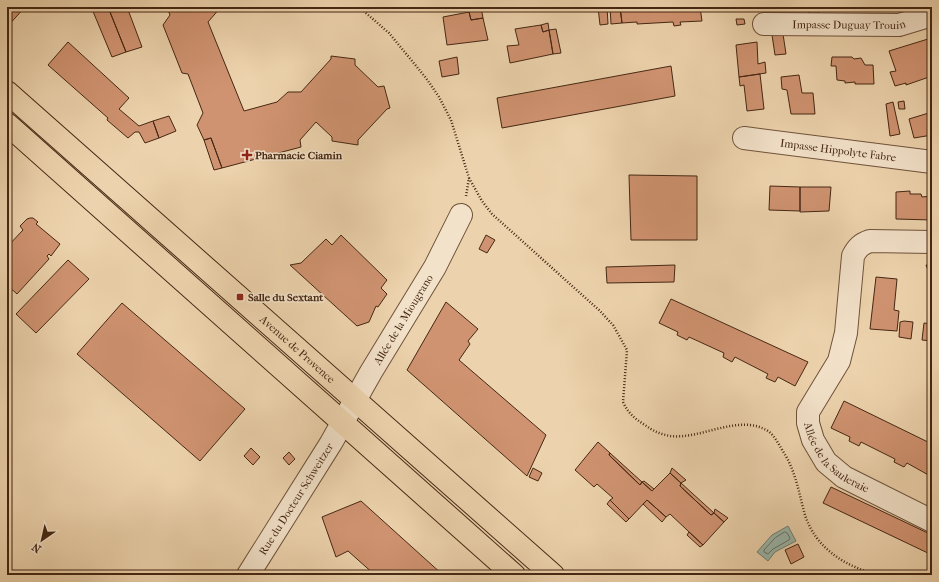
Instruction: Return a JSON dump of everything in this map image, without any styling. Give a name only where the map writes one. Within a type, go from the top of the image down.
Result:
[{"type":"main road","name":"Avenue de Provence","points":[[7,92],[553,575]]},
{"type":"main road","points":[[7,124],[514,575]]},
{"type":"street","name":"Impasse Duguay Trouin","points":[[764,24],[899,25],[932,15]]},
{"type":"street","name":"Impasse Hippolyte Fabre","points":[[744,138],[932,162]]},
{"type":"street","name":"Allée de la Miougrano","points":[[343,422],[354,400],[435,266],[461,215]]},
{"type":"street","name":"Allée de la Sauleraie","points":[[932,242],[870,241],[857,248],[853,256],[846,333],[839,361],[808,412],[808,423],[813,440],[826,462],[844,478],[932,521]]},
{"type":"street","name":"Rue du Docteur Schweitzer","points":[[248,575],[343,422]]},
{"type":"path","points":[[360,7],[389,33],[426,78],[439,98],[451,120],[469,178],[482,201],[492,214],[600,310],[613,325],[627,350],[623,402],[626,410],[635,419],[656,432],[671,436],[686,436],[745,425],[762,428],[769,432],[775,438],[790,462],[805,516],[810,528],[822,545],[843,562],[879,575]]},
{"type":"water","points":[[788,526],[796,541],[775,552],[768,561],[757,552],[772,535]]},
{"type":"building","points":[[7,7],[25,7],[7,27]]},
{"type":"building","points":[[108,7],[126,52],[112,57],[92,9]]},
{"type":"building","points":[[108,7],[127,7],[142,47],[126,52]]},
{"type":"building","points":[[167,7],[221,7],[208,22],[244,111],[277,102],[288,92],[301,92],[331,59],[331,56],[355,59],[355,65],[378,87],[384,86],[390,108],[387,109],[358,140],[358,145],[332,141],[332,137],[316,122],[300,140],[301,147],[222,168],[211,138],[204,140],[197,125],[203,113],[188,74],[182,73],[163,25],[170,15]]},
{"type":"building","points":[[481,7],[483,18],[471,20],[468,8]]},
{"type":"building","points":[[598,7],[607,7],[608,24],[600,25]]},
{"type":"building","points":[[610,7],[620,7],[622,23],[611,24]]},
{"type":"building","points":[[620,7],[700,7],[702,21],[680,22],[681,25],[674,26],[673,22],[637,24],[637,22],[622,23]]},
{"type":"building","points":[[733,7],[742,7],[742,9],[733,10]]},
{"type":"building","points":[[808,7],[818,7],[819,16],[809,17]]},
{"type":"building","points":[[897,7],[917,7],[918,11],[897,11]]},
{"type":"building","points":[[469,12],[471,20],[483,18],[488,40],[447,45],[443,17]]},
{"type":"building","points":[[736,19],[744,19],[745,24],[737,25]]},
{"type":"building","points":[[548,23],[549,30],[543,32],[541,25]]},
{"type":"building","points":[[541,25],[543,32],[549,30],[553,54],[510,63],[507,46],[519,45],[515,29]]},
{"type":"building","points":[[556,29],[561,53],[553,54],[549,30]]},
{"type":"building","points":[[783,34],[786,54],[775,55],[772,35]]},
{"type":"building","points":[[928,39],[932,49],[932,76],[906,85],[906,83],[895,86],[890,72],[896,71],[889,51]]},
{"type":"building","points":[[68,42],[129,98],[119,109],[139,126],[153,121],[159,138],[145,143],[139,132],[135,132],[128,138],[107,120],[108,118],[48,65]]},
{"type":"building","points":[[757,42],[758,64],[765,62],[766,73],[739,77],[736,45]]},
{"type":"building","points":[[457,57],[459,74],[442,77],[439,61]]},
{"type":"building","points":[[832,57],[852,57],[854,59],[861,58],[865,65],[873,65],[874,84],[855,84],[855,82],[845,83],[845,81],[837,80],[836,66],[831,66]]},
{"type":"building","points":[[671,66],[675,96],[502,128],[497,98]]},
{"type":"building","points":[[760,74],[764,109],[747,111],[744,85],[740,86],[739,77]]},
{"type":"building","points":[[799,75],[802,93],[813,93],[815,114],[791,114],[787,90],[782,89],[781,77]]},
{"type":"building","points":[[904,101],[905,109],[899,109],[898,102]]},
{"type":"building","points":[[893,102],[900,134],[890,136],[886,104]]},
{"type":"building","points":[[932,112],[932,135],[914,138],[909,119]]},
{"type":"building","points":[[169,116],[176,131],[159,138],[153,121]]},
{"type":"building","points":[[211,138],[222,168],[214,170],[204,140]]},
{"type":"building","points":[[629,175],[697,176],[697,240],[631,240]]},
{"type":"building","points":[[770,186],[800,187],[800,211],[769,210]]},
{"type":"building","points":[[800,187],[831,187],[829,211],[800,212]]},
{"type":"building","points":[[910,191],[910,194],[921,194],[922,197],[932,196],[932,220],[896,219],[896,192]]},
{"type":"building","points":[[30,218],[33,218],[38,222],[36,224],[60,244],[51,256],[49,254],[47,256],[49,259],[17,294],[7,285],[7,247],[23,230],[20,226]]},
{"type":"building","points":[[341,235],[387,280],[381,288],[387,294],[378,307],[376,306],[369,322],[357,326],[290,265],[301,263],[326,239],[332,245]]},
{"type":"building","points":[[486,235],[495,240],[487,253],[479,249]]},
{"type":"building","points":[[68,260],[89,279],[36,333],[16,314]]},
{"type":"building","points":[[675,265],[674,282],[607,283],[606,267]]},
{"type":"building","points":[[926,265],[932,265],[932,281]]},
{"type":"building","points":[[876,277],[897,279],[894,310],[899,311],[897,331],[870,329]]},
{"type":"building","points":[[671,299],[808,362],[795,386],[778,377],[775,382],[766,378],[768,374],[735,357],[732,362],[723,357],[724,353],[689,337],[687,340],[677,335],[678,332],[659,323]]},
{"type":"building","points":[[446,302],[478,329],[468,341],[470,344],[459,360],[546,435],[527,476],[407,370]]},
{"type":"building","points":[[122,303],[245,409],[200,461],[77,354]]},
{"type":"building","points":[[900,322],[913,322],[911,339],[899,337]]},
{"type":"building","points":[[924,323],[932,324],[932,341],[922,340]]},
{"type":"building","points":[[844,401],[932,444],[932,477],[907,463],[904,467],[894,462],[895,459],[861,442],[859,446],[849,441],[850,437],[831,428]]},
{"type":"building","points":[[598,442],[610,453],[609,455],[640,485],[642,482],[652,491],[670,473],[681,483],[680,486],[711,515],[714,513],[724,522],[703,545],[670,514],[666,517],[647,500],[629,519],[610,500],[613,498],[597,484],[594,487],[575,470]]},
{"type":"building","points":[[251,448],[260,457],[253,465],[244,456]]},
{"type":"building","points":[[289,452],[295,459],[289,465],[283,458]]},
{"type":"building","points":[[610,453],[642,482],[640,485],[609,455]]},
{"type":"building","points":[[533,468],[542,473],[538,481],[529,477]]},
{"type":"building","points":[[672,468],[686,480],[681,483],[670,473]]},
{"type":"building","points":[[644,481],[654,489],[652,491],[642,482]]},
{"type":"building","points":[[681,483],[714,513],[711,515],[680,486]]},
{"type":"building","points":[[831,487],[932,535],[932,555],[823,503]]},
{"type":"building","points":[[610,500],[629,519],[626,522],[607,504]]},
{"type":"building","points":[[647,500],[666,517],[662,522],[643,504]]},
{"type":"building","points":[[361,501],[443,575],[375,575],[348,551],[336,557],[322,517]]},
{"type":"building","points":[[715,509],[728,518],[724,522],[714,513]]},
{"type":"building","points":[[689,532],[703,545],[700,547],[687,535]]},
{"type":"building","points":[[798,544],[804,557],[791,564],[785,550]]},
{"type":"place","name":"Pharmacie Ciamin","points":[[247,155]]},
{"type":"place","name":"Salle du Sextant","points":[[240,297]]}]
